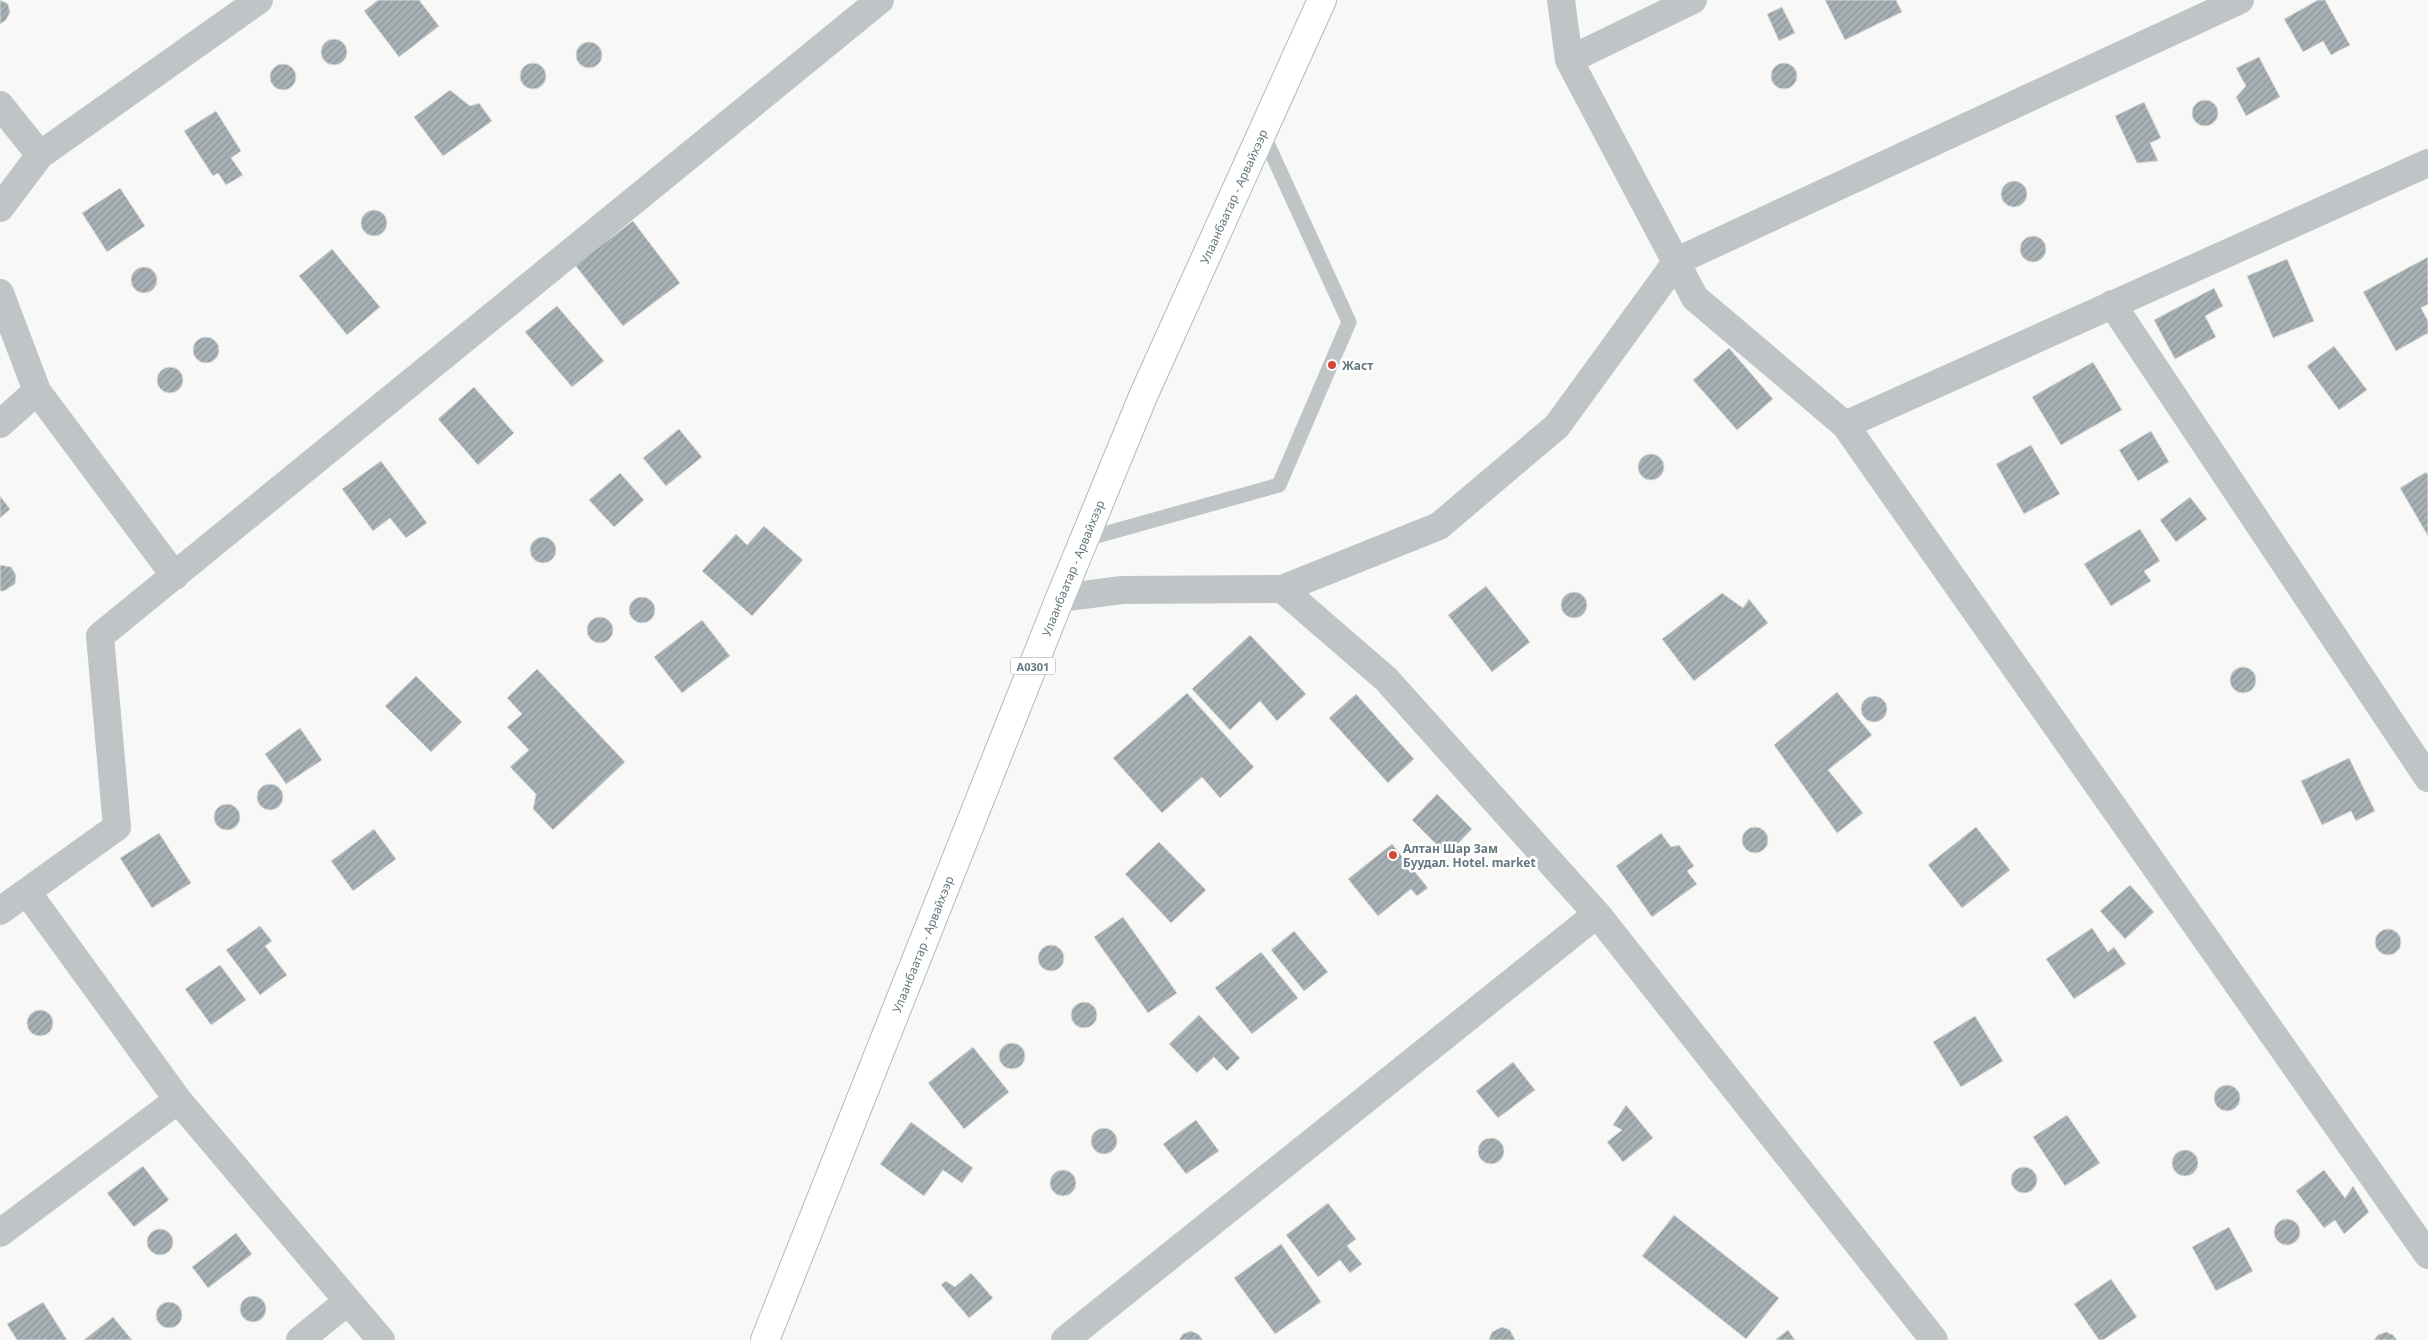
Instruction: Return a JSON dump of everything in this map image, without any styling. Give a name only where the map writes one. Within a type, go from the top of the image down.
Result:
[{"type":"highway","name":"Улаанбаатар - Арвайхээр","points":[[765,1340],[1060,598],[1086,539],[1144,394],[1322,0]]},
{"type":"street","points":[[0,208],[40,155],[259,0]]},
{"type":"street","points":[[0,911],[117,827],[100,636],[880,0]]},
{"type":"street","points":[[1561,0],[1569,60],[1695,298],[1845,424],[2428,1255]]},
{"type":"street","points":[[1569,60],[1694,0]]},
{"type":"street","points":[[1060,598],[1122,590],[1282,589],[1439,526],[1557,426],[1677,261],[2240,0]]},
{"type":"street","points":[[0,106],[40,155]]},
{"type":"street","points":[[1845,424],[2428,163]]},
{"type":"street","points":[[0,293],[37,391],[175,576]]},
{"type":"street","points":[[2112,304],[2428,778]]},
{"type":"street","points":[[0,424],[37,391]]},
{"type":"street","points":[[1282,589],[1386,679],[1597,914],[1934,1340]]},
{"type":"street","points":[[27,892],[178,1100],[381,1340]]},
{"type":"street","points":[[1065,1340],[1597,914]]},
{"type":"street","points":[[0,1233],[178,1100]]},
{"type":"street","points":[[300,1340],[347,1302]]},
{"type":"lane","points":[[1086,539],[1279,485],[1349,322],[1262,132]]},
{"type":"building","points":[[0,0],[8,4],[10,12],[6,20],[0,24]]},
{"type":"building","points":[[378,0],[419,0],[439,26],[399,57],[364,11]]},
{"type":"building","points":[[1825,0],[1896,0],[1902,12],[1845,40]]},
{"type":"building","points":[[2318,0],[2325,0],[2350,45],[2331,55],[2323,41],[2303,52],[2284,19]]},
{"type":"building","points":[[1782,7],[1795,33],[1779,41],[1767,14]]},
{"type":"building","points":[[334,39],[343,43],[347,52],[343,61],[334,65],[325,61],[321,52],[325,43]]},
{"type":"building","points":[[589,42],[598,46],[602,55],[598,64],[589,68],[580,64],[576,55],[580,46]]},
{"type":"building","points":[[2259,57],[2280,97],[2246,116],[2236,97],[2246,86],[2236,68]]},
{"type":"building","points":[[533,63],[542,67],[546,76],[542,85],[533,89],[524,85],[520,76],[524,67]]},
{"type":"building","points":[[1784,63],[1793,67],[1797,76],[1793,85],[1784,89],[1775,85],[1771,76],[1775,67]]},
{"type":"building","points":[[283,64],[292,68],[296,77],[292,86],[283,90],[274,86],[270,77],[274,68]]},
{"type":"building","points":[[450,90],[470,106],[479,103],[492,121],[443,156],[414,117]]},
{"type":"building","points":[[2205,100],[2214,104],[2218,113],[2214,122],[2205,126],[2196,122],[2192,113],[2196,104]]},
{"type":"building","points":[[2144,102],[2161,138],[2150,143],[2158,161],[2137,163],[2115,116]]},
{"type":"building","points":[[216,111],[241,151],[231,158],[243,175],[226,185],[218,173],[213,176],[184,131]]},
{"type":"building","points":[[2014,181],[2023,185],[2027,194],[2023,203],[2014,207],[2005,203],[2001,194],[2005,185]]},
{"type":"building","points":[[120,188],[145,226],[107,252],[82,213]]},
{"type":"building","points":[[374,210],[383,214],[387,223],[383,232],[374,236],[365,232],[361,223],[365,214]]},
{"type":"building","points":[[633,221],[680,283],[623,326],[575,265]]},
{"type":"building","points":[[2033,236],[2042,240],[2046,249],[2042,258],[2033,262],[2024,258],[2020,249],[2024,240]]},
{"type":"building","points":[[332,249],[380,307],[347,335],[299,276]]},
{"type":"building","points":[[2428,257],[2428,304],[2421,308],[2428,321],[2428,333],[2396,351],[2363,292]]},
{"type":"building","points":[[2287,259],[2314,321],[2273,338],[2247,276]]},
{"type":"building","points":[[144,267],[153,271],[157,280],[153,289],[144,293],[135,289],[131,280],[135,271]]},
{"type":"building","points":[[2214,288],[2223,306],[2205,316],[2216,337],[2175,359],[2154,320]]},
{"type":"building","points":[[557,306],[604,361],[572,387],[525,332]]},
{"type":"building","points":[[206,337],[215,341],[219,350],[215,359],[206,363],[197,359],[193,350],[197,341]]},
{"type":"building","points":[[2334,346],[2367,390],[2339,410],[2307,366]]},
{"type":"building","points":[[1729,348],[1773,399],[1737,430],[1693,380]]},
{"type":"building","points":[[2093,362],[2122,410],[2061,445],[2032,397]]},
{"type":"building","points":[[170,367],[179,371],[183,380],[179,389],[170,393],[161,389],[157,380],[161,371]]},
{"type":"building","points":[[474,387],[514,433],[478,465],[438,419]]},
{"type":"building","points":[[679,429],[702,457],[666,486],[643,458]]},
{"type":"building","points":[[2151,431],[2169,462],[2138,481],[2119,450]]},
{"type":"building","points":[[2031,445],[2060,494],[2024,514],[1996,464]]},
{"type":"building","points":[[1651,454],[1660,458],[1664,467],[1660,476],[1651,480],[1642,476],[1638,467],[1642,458]]},
{"type":"building","points":[[381,461],[427,523],[406,538],[390,518],[373,531],[342,489]]},
{"type":"building","points":[[2426,472],[2428,475],[2428,536],[2400,488]]},
{"type":"building","points":[[620,473],[644,500],[614,527],[589,500]]},
{"type":"building","points":[[0,496],[10,509],[0,518]]},
{"type":"building","points":[[2190,497],[2207,519],[2176,542],[2160,520]]},
{"type":"building","points":[[764,526],[803,560],[752,616],[702,571],[736,534],[747,545]]},
{"type":"building","points":[[2140,529],[2160,561],[2144,571],[2151,581],[2111,606],[2084,564]]},
{"type":"building","points":[[543,537],[552,541],[556,550],[552,559],[543,563],[534,559],[530,550],[534,541]]},
{"type":"building","points":[[0,565],[11,567],[16,575],[15,584],[4,591],[0,591]]},
{"type":"building","points":[[1486,586],[1530,642],[1492,672],[1448,615]]},
{"type":"building","points":[[1574,592],[1583,596],[1587,605],[1583,614],[1574,618],[1565,614],[1561,605],[1565,596]]},
{"type":"building","points":[[1722,593],[1743,608],[1749,599],[1768,623],[1694,681],[1662,639]]},
{"type":"building","points":[[642,597],[651,601],[655,610],[651,619],[642,623],[633,619],[629,610],[633,601]]},
{"type":"building","points":[[600,617],[609,621],[613,630],[609,639],[600,643],[591,639],[587,630],[591,621]]},
{"type":"building","points":[[702,620],[730,656],[682,693],[654,657]]},
{"type":"building","points":[[1250,635],[1306,694],[1277,721],[1260,701],[1230,730],[1192,689]]},
{"type":"building","points":[[2243,667],[2252,671],[2256,680],[2252,689],[2243,693],[2234,689],[2230,680],[2234,671]]},
{"type":"building","points":[[537,669],[625,762],[553,830],[533,809],[536,794],[510,767],[529,750],[507,727],[522,714],[507,698]]},
{"type":"building","points":[[416,676],[462,722],[431,752],[385,706]]},
{"type":"building","points":[[1837,692],[1872,735],[1828,770],[1863,813],[1837,833],[1774,745]]},
{"type":"building","points":[[1187,693],[1254,767],[1220,798],[1202,777],[1162,813],[1113,758]]},
{"type":"building","points":[[1356,694],[1414,759],[1388,783],[1329,718]]},
{"type":"building","points":[[1874,696],[1883,700],[1887,709],[1883,718],[1874,722],[1865,718],[1861,709],[1865,700]]},
{"type":"building","points":[[300,728],[322,760],[286,784],[265,754]]},
{"type":"building","points":[[2349,758],[2375,811],[2356,821],[2351,811],[2322,825],[2301,781]]},
{"type":"building","points":[[270,784],[279,788],[283,797],[279,806],[270,810],[261,806],[257,797],[261,788]]},
{"type":"building","points":[[1437,794],[1472,829],[1447,855],[1412,820]]},
{"type":"building","points":[[227,804],[236,808],[240,817],[236,826],[227,830],[218,826],[214,817],[218,808]]},
{"type":"building","points":[[1755,827],[1764,831],[1768,840],[1764,849],[1755,853],[1746,849],[1742,840],[1746,831]]},
{"type":"building","points":[[1976,827],[2010,870],[1962,908],[1928,865]]},
{"type":"building","points":[[374,829],[396,859],[353,891],[331,861]]},
{"type":"building","points":[[159,833],[191,883],[152,908],[120,858]]},
{"type":"building","points":[[1661,833],[1671,847],[1679,845],[1694,866],[1687,871],[1697,884],[1652,917],[1616,866]]},
{"type":"building","points":[[1159,842],[1206,890],[1171,923],[1125,874]]},
{"type":"building","points":[[1392,844],[1428,888],[1417,896],[1411,889],[1378,916],[1348,879]]},
{"type":"building","points":[[2130,885],[2154,912],[2125,939],[2100,911]]},
{"type":"building","points":[[1123,917],[1177,993],[1148,1013],[1094,937]]},
{"type":"building","points":[[260,926],[272,941],[265,946],[287,975],[260,995],[226,950]]},
{"type":"building","points":[[2092,928],[2108,952],[2114,947],[2126,964],[2074,999],[2046,959]]},
{"type":"building","points":[[2388,929],[2397,933],[2401,942],[2397,951],[2388,955],[2379,951],[2375,942],[2379,933]]},
{"type":"building","points":[[1294,931],[1328,972],[1304,991],[1271,950]]},
{"type":"building","points":[[1051,945],[1060,949],[1064,958],[1060,967],[1051,971],[1042,967],[1038,958],[1042,949]]},
{"type":"building","points":[[1261,952],[1298,998],[1252,1034],[1215,988]]},
{"type":"building","points":[[220,965],[246,1000],[211,1025],[185,989]]},
{"type":"building","points":[[1084,1002],[1093,1006],[1097,1015],[1093,1024],[1084,1028],[1075,1024],[1071,1015],[1075,1006]]},
{"type":"building","points":[[40,1010],[49,1014],[53,1023],[49,1032],[40,1036],[31,1032],[27,1023],[31,1014]]},
{"type":"building","points":[[1199,1015],[1240,1058],[1227,1071],[1214,1057],[1197,1073],[1169,1044]]},
{"type":"building","points":[[1975,1016],[2003,1061],[1961,1087],[1933,1042]]},
{"type":"building","points":[[1012,1043],[1021,1047],[1025,1056],[1021,1065],[1012,1069],[1003,1065],[999,1056],[1003,1047]]},
{"type":"building","points":[[973,1047],[1009,1092],[964,1129],[928,1083]]},
{"type":"building","points":[[1513,1062],[1535,1090],[1498,1118],[1476,1091]]},
{"type":"building","points":[[2227,1085],[2236,1089],[2240,1098],[2236,1107],[2227,1111],[2218,1107],[2214,1098],[2218,1089]]},
{"type":"building","points":[[1626,1105],[1653,1138],[1623,1162],[1607,1142],[1622,1130],[1613,1125]]},
{"type":"building","points":[[2067,1115],[2100,1163],[2065,1186],[2033,1137]]},
{"type":"building","points":[[1196,1120],[1219,1151],[1186,1174],[1163,1144]]},
{"type":"building","points":[[911,1122],[973,1168],[962,1183],[943,1170],[924,1196],[880,1164]]},
{"type":"building","points":[[1104,1128],[1113,1132],[1117,1141],[1113,1150],[1104,1154],[1095,1150],[1091,1141],[1095,1132]]},
{"type":"building","points":[[1491,1138],[1500,1142],[1504,1151],[1500,1160],[1491,1164],[1482,1160],[1478,1151],[1482,1142]]},
{"type":"building","points":[[2185,1150],[2194,1154],[2198,1163],[2194,1172],[2185,1176],[2176,1172],[2172,1163],[2176,1154]]},
{"type":"building","points":[[143,1166],[169,1200],[134,1227],[107,1193]]},
{"type":"building","points":[[2024,1167],[2033,1171],[2037,1180],[2033,1189],[2024,1193],[2015,1189],[2011,1180],[2015,1171]]},
{"type":"building","points":[[1063,1170],[1072,1174],[1076,1183],[1072,1192],[1063,1196],[1054,1192],[1050,1183],[1054,1174]]},
{"type":"building","points":[[2324,1170],[2345,1198],[2353,1186],[2369,1212],[2344,1234],[2335,1220],[2324,1228],[2296,1191]]},
{"type":"building","points":[[1328,1203],[1356,1239],[1347,1246],[1362,1264],[1350,1273],[1340,1260],[1318,1277],[1286,1235]]},
{"type":"building","points":[[1674,1215],[1779,1298],[1746,1339],[1642,1256]]},
{"type":"building","points":[[2287,1219],[2296,1223],[2300,1232],[2296,1241],[2287,1245],[2278,1241],[2274,1232],[2278,1223]]},
{"type":"building","points":[[2229,1227],[2253,1271],[2216,1291],[2192,1247]]},
{"type":"building","points":[[160,1229],[169,1233],[173,1242],[169,1251],[160,1255],[151,1251],[147,1242],[151,1233]]},
{"type":"building","points":[[236,1233],[252,1254],[208,1288],[192,1267]]},
{"type":"building","points":[[1281,1244],[1321,1302],[1275,1334],[1234,1278]]},
{"type":"building","points":[[971,1273],[993,1298],[969,1318],[941,1285],[946,1281],[955,1287]]},
{"type":"building","points":[[2111,1279],[2137,1317],[2103,1340],[2099,1340],[2074,1304]]},
{"type":"building","points":[[253,1296],[262,1300],[266,1309],[262,1318],[253,1322],[244,1318],[240,1309],[244,1300]]},
{"type":"building","points":[[43,1302],[67,1340],[17,1340],[7,1324]]},
{"type":"building","points":[[169,1302],[178,1306],[182,1315],[178,1324],[169,1328],[160,1324],[156,1315],[160,1306]]},
{"type":"building","points":[[113,1317],[132,1340],[84,1340]]},
{"type":"building","points":[[1502,1327],[1510,1330],[1515,1340],[1489,1340],[1492,1332]]},
{"type":"building","points":[[1788,1330],[1795,1340],[1775,1340]]},
{"type":"building","points":[[1191,1331],[1198,1334],[1203,1340],[1179,1340],[1183,1334]]},
{"type":"building","points":[[2386,1332],[2393,1335],[2397,1340],[2374,1340],[2378,1335]]},
{"type":"place","name":"Жаст","points":[[1332,365]]},
{"type":"place","name":"Алтан Шар Зам Буудал. Hotel. market","points":[[1393,855]]}]
